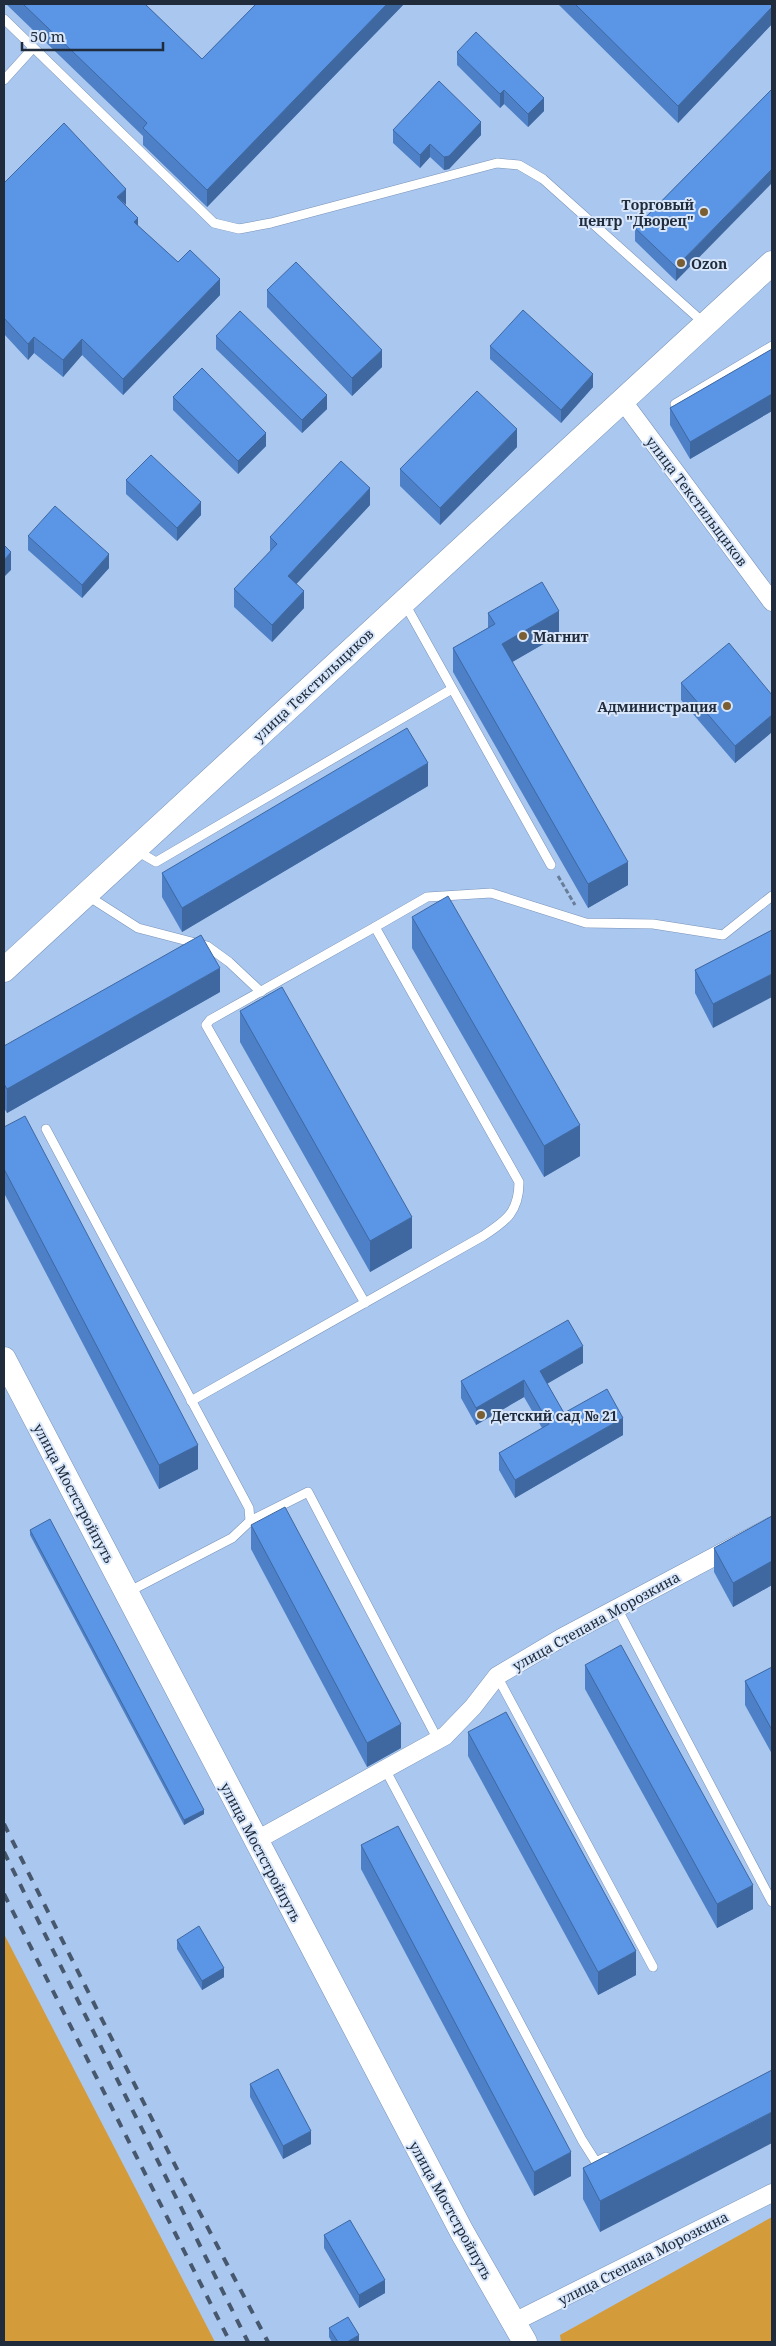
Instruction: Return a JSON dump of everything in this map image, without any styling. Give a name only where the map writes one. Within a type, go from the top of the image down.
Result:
[{"type":"street","name":"улица Текстильщиков","points":[[4,970],[772,263]]},
{"type":"street","name":"улица Текстильщиков","points":[[622,400],[772,602]]},
{"type":"street","name":"улица Мостстройпуть","points":[[4,1359],[255,1841],[462,2232],[520,2332]]},
{"type":"street","name":"улица Степана Морозкина","points":[[255,1841],[445,1736],[474,1707],[497,1676],[561,1638],[772,1526]]},
{"type":"street","name":"улица Степана Морозкина","points":[[520,2332],[772,2193]]},
{"type":"lane","points":[[4,18],[214,223],[239,228],[271,223],[497,163],[519,165],[543,178],[705,324]]},
{"type":"lane","points":[[4,80],[33,48]]},
{"type":"lane","points":[[675,404],[772,346]]},
{"type":"lane","points":[[403,601],[551,865]]},
{"type":"lane","points":[[134,850],[156,862],[452,688]]},
{"type":"lane","points":[[365,1303],[208,1031],[206,1025],[210,1020],[427,897],[491,893],[586,922],[652,924],[723,935],[772,896]]},
{"type":"lane","points":[[86,894],[138,928],[207,946],[261,992]]},
{"type":"lane","points":[[191,1401],[502,1224],[513,1212],[520,1197],[520,1182],[375,927]]},
{"type":"lane","points":[[46,1129],[249,1508],[250,1521]]},
{"type":"lane","points":[[126,1593],[232,1538],[250,1521],[308,1492],[438,1740]]},
{"type":"lane","points":[[617,1608],[772,1902]]},
{"type":"lane","points":[[497,1676],[653,1968]]},
{"type":"lane","points":[[385,1769],[582,2140],[596,2162],[613,2153]]},
{"type":"path","points":[[551,865],[586,922]]},
{"type":"shaded area","points":[[4,1934],[215,2342],[4,2342]]},
{"type":"shaded area","points":[[772,2217],[772,2342],[561,2342],[560,2335]]},
{"type":"building","points":[[23,4],[145,4],[202,59],[256,4],[387,4],[207,190],[143,128],[147,123]]},
{"type":"building","points":[[575,4],[772,4],[772,7],[678,106]]},
{"type":"building","points":[[476,32],[544,98],[528,114],[504,90],[500,94],[457,52]]},
{"type":"building","points":[[439,81],[481,122],[449,156],[444,157],[430,144],[420,155],[393,130]]},
{"type":"building","name":"Торговый центр \"Дворец\"","points":[[772,89],[772,169],[676,267],[635,228]]},
{"type":"building","points":[[64,123],[126,189],[117,197],[138,218],[134,222],[178,262],[190,250],[220,279],[123,379],[82,339],[63,360],[34,337],[28,344],[4,318],[4,183]]},
{"type":"building","points":[[296,262],[382,350],[352,378],[267,290]]},
{"type":"building","points":[[523,310],[593,374],[561,410],[490,346]]},
{"type":"building","points":[[240,311],[327,395],[302,420],[216,336]]},
{"type":"building","points":[[772,349],[772,394],[690,442],[670,408]]},
{"type":"building","points":[[202,368],[266,433],[238,461],[173,397]]},
{"type":"building","points":[[477,391],[517,429],[440,508],[400,469]]},
{"type":"building","points":[[151,455],[201,502],[177,528],[126,480]]},
{"type":"building","points":[[341,461],[370,488],[288,576],[304,591],[272,625],[234,589],[277,544],[270,537]]},
{"type":"building","points":[[55,506],[109,554],[82,585],[28,536]]},
{"type":"building","points":[[4,545],[11,552],[4,560]]},
{"type":"building","points":[[542,582],[559,611],[502,644],[628,862],[588,884],[453,648],[495,624],[488,613]]},
{"type":"building","name":"Администрация","points":[[729,643],[772,695],[772,715],[735,746],[681,683]]},
{"type":"building","points":[[407,728],[428,763],[182,908],[162,873]]},
{"type":"building","points":[[448,896],[580,1125],[544,1146],[412,917]]},
{"type":"building","points":[[772,930],[772,974],[713,1004],[695,970]]},
{"type":"building","points":[[201,935],[220,968],[7,1089],[4,1084],[4,1046]]},
{"type":"building","points":[[282,987],[412,1217],[370,1241],[240,1011]]},
{"type":"building","points":[[25,1116],[198,1445],[159,1465],[4,1169],[4,1127]]},
{"type":"building","points":[[568,1320],[583,1346],[540,1371],[564,1413],[607,1389],[623,1418],[515,1480],[499,1453],[549,1424],[524,1380],[476,1408],[461,1381]]},
{"type":"building","points":[[285,1507],[401,1724],[367,1743],[251,1525]]},
{"type":"building","points":[[772,1516],[772,1561],[733,1583],[714,1548]]},
{"type":"building","points":[[50,1519],[204,1810],[184,1820],[30,1530]]},
{"type":"building","points":[[621,1645],[753,1885],[717,1904],[585,1665]]},
{"type":"building","points":[[772,1667],[772,1730],[745,1681]]},
{"type":"building","points":[[506,1712],[636,1951],[598,1972],[468,1732]]},
{"type":"building","points":[[398,1826],[571,2152],[534,2172],[361,1845]]},
{"type":"building","points":[[199,1926],[224,1968],[202,1981],[177,1940]]},
{"type":"building","points":[[278,2069],[311,2131],[283,2146],[250,2084]]},
{"type":"building","points":[[772,2070],[772,2112],[600,2201],[583,2168]]},
{"type":"building","points":[[350,2220],[385,2280],[359,2295],[324,2235]]},
{"type":"building","points":[[348,2317],[359,2335],[347,2342],[338,2342],[329,2328]]},
{"type":"railway","points":[[4,1824],[180,2175],[268,2342]]},
{"type":"railway","points":[[4,1852],[248,2342]]},
{"type":"railway","points":[[4,1894],[230,2342]]},
{"type":"place","name":"Торговый центр \"Дворец\"","points":[[704,212]]},
{"type":"place","name":"Ozon","points":[[681,263]]},
{"type":"place","name":"Магнит","points":[[523,636]]},
{"type":"place","name":"Администрация","points":[[727,706]]},
{"type":"place","name":"Детский сад № 21","points":[[481,1415]]}]
